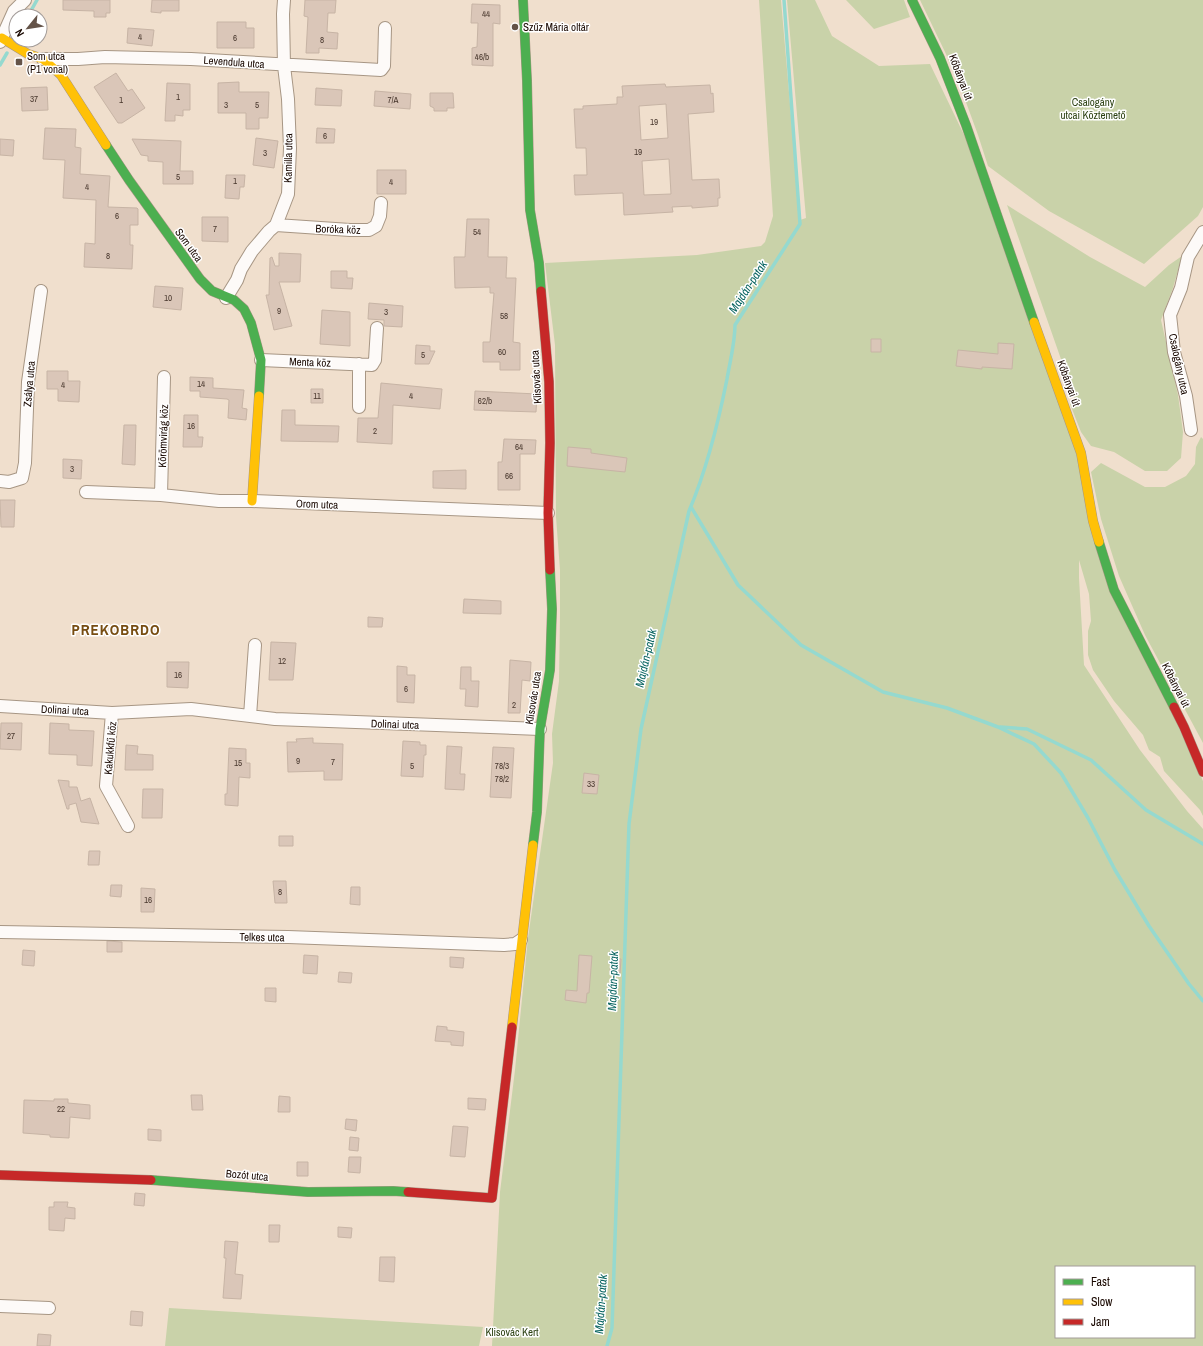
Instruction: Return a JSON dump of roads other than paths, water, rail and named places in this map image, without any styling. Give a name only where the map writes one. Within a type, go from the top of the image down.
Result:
[{"type":"street","points":[[1,40],[14,11],[25,0]]},
{"type":"street","name":"Kamilla utca","points":[[226,298],[240,269],[252,251],[276,225],[288,194],[290,148],[288,99],[284,66],[284,0]]},
{"type":"street","name":"Klisovác utca","points":[[492,1198],[537,812],[540,729],[550,670],[552,609],[548,513],[550,444],[549,382],[539,263],[530,210],[523,0]]},
{"type":"street","name":"Kőbányai út","points":[[912,0],[940,58],[966,125],[1081,452],[1093,521],[1114,590],[1184,727],[1203,772]]},
{"type":"street","name":"Levendula utca","points":[[43,59],[106,57],[184,59],[284,66],[381,70],[384,66],[385,28]]},
{"type":"street","name":"Som utca","points":[[1,40],[28,54],[43,59],[61,75],[129,180],[200,280],[212,291],[234,300],[244,309],[251,322],[261,360],[257,442],[252,501]]},
{"type":"street","points":[[66,82],[70,67],[78,59]]},
{"type":"street","name":"Boróka köz","points":[[276,225],[369,230],[376,226],[380,216],[381,203]]},
{"type":"street","name":"Csalogány utca","points":[[1191,430],[1186,396],[1174,352],[1170,315],[1181,288],[1188,257],[1203,232]]},
{"type":"street","name":"Zsálya utca","points":[[0,481],[9,482],[22,478],[26,463],[28,382],[41,291]]},
{"type":"street","name":"Menta köz","points":[[261,360],[372,365],[375,360],[377,328]]},
{"type":"street","points":[[359,364],[359,407]]},
{"type":"street","name":"Körömvirág köz","points":[[161,495],[164,377]]},
{"type":"street","name":"Orom utca","points":[[86,492],[161,495],[219,501],[252,501],[548,513]]},
{"type":"street","points":[[250,716],[255,645]]},
{"type":"street","name":"Dolinai utca","points":[[0,706],[112,713],[191,709],[250,716],[329,721],[540,729]]},
{"type":"street","name":"Kakukkfű köz","points":[[112,713],[106,786],[128,826]]},
{"type":"street","name":"Telkes utca","points":[[0,932],[288,937],[504,945],[515,944],[522,940]]},
{"type":"street","name":"Bozót utca","points":[[0,1175],[174,1181],[308,1192],[363,1190],[492,1198]]},
{"type":"street","points":[[0,1306],[49,1308]]},
{"type":"waterway","points":[[32,8],[37,0]]},
{"type":"waterway","name":"Majdán-patak","points":[[607,1346],[612,1328],[629,824],[641,729],[689,511],[707,463],[720,413],[732,352],[735,325],[800,224],[784,0]]},
{"type":"waterway","points":[[0,65],[7,53]]},
{"type":"waterway","points":[[691,507],[738,585],[801,645],[883,692],[947,708],[998,727],[1034,744],[1061,773],[1088,818],[1115,870],[1149,926],[1189,984],[1203,1001]]},
{"type":"waterway","points":[[1000,727],[1027,729],[1091,760],[1146,810],[1203,844]]},
{"type":"place","name":"Szűz Mária oltár","points":[[515,27]]},
{"type":"place","name":"Som utca (P1 vonal)","points":[[19,62]]},
{"type":"district","name":"PREKOBRDO","points":[[116,630]]},
{"type":"park label","name":"Csalogány utcai Köztemető","points":[[1093,108]]},
{"type":"park label","name":"Klisovác Kert","points":[[512,1332]]}]
